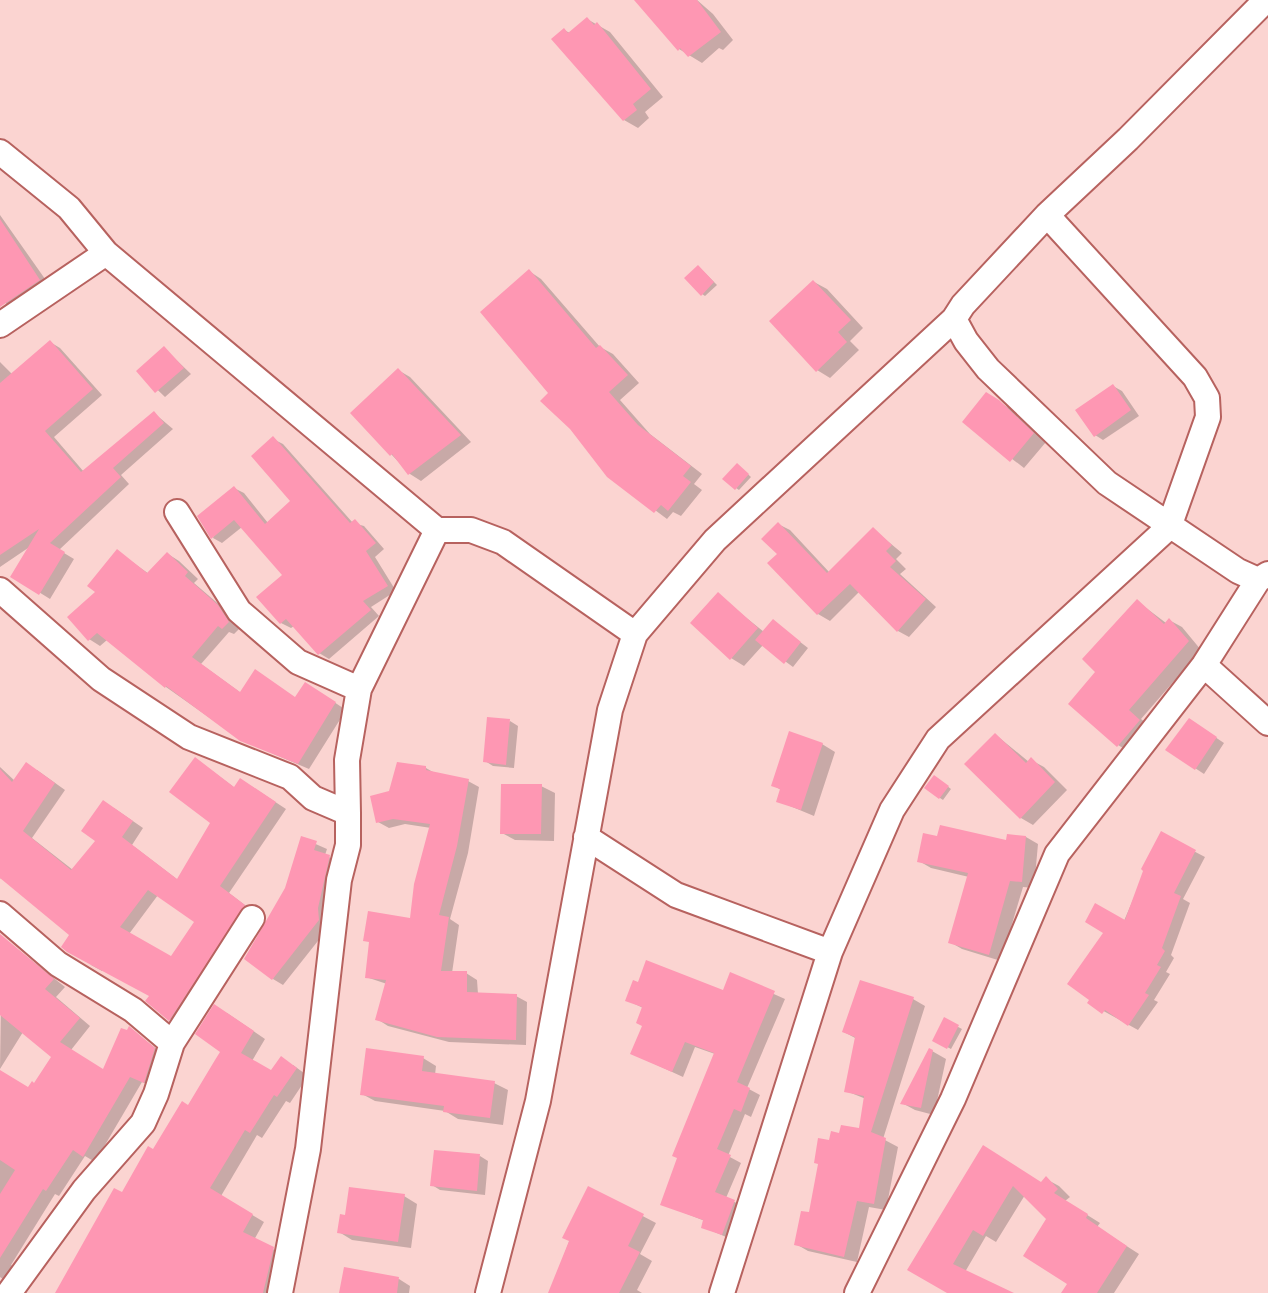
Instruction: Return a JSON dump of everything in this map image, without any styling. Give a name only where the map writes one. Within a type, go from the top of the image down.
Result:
[{"type":"street","points":[[488,1293],[538,1101],[610,710],[635,634],[715,540],[954,319],[963,305],[1047,215],[1128,139],[1266,0]]},
{"type":"street","points":[[0,152],[69,208],[106,253],[437,530],[471,530],[503,542],[635,634]]},
{"type":"street","points":[[722,1293],[830,952],[892,810],[938,739],[1169,527],[1208,417],[1207,398],[1195,376],[1047,215]]},
{"type":"street","points":[[0,325],[106,253]]},
{"type":"street","points":[[857,1293],[953,1099],[1057,854],[1204,665],[1263,577],[1238,571],[1107,483],[988,369],[966,341],[954,319]]},
{"type":"street","points":[[177,512],[239,611],[298,662],[359,689]]},
{"type":"street","points":[[280,1293],[308,1149],[339,880],[348,845],[347,760],[359,689],[437,530]]},
{"type":"street","points":[[0,590],[101,679],[188,737],[290,777],[313,798],[348,813]]},
{"type":"street","points":[[1204,665],[1268,723]]},
{"type":"street","points":[[586,837],[676,895],[830,952]]},
{"type":"street","points":[[0,914],[58,964],[134,1010],[172,1043]]},
{"type":"street","points":[[9,1293],[85,1190],[143,1123],[156,1094],[172,1043],[252,918]]},
{"type":"building","points":[[634,0],[697,0],[721,32],[688,57],[680,48],[678,51]]},
{"type":"building","points":[[587,17],[594,25],[597,22],[651,89],[633,104],[637,110],[623,121],[551,39],[564,28],[568,33]]},
{"type":"building","points":[[0,219],[40,280],[0,307]]},
{"type":"building","points":[[698,265],[714,282],[701,296],[684,278]]},
{"type":"building","points":[[529,269],[596,348],[600,345],[628,375],[609,392],[638,425],[691,466],[683,476],[691,482],[668,511],[661,505],[654,513],[607,477],[570,429],[540,401],[548,393],[480,312]]},
{"type":"building","points":[[813,280],[851,320],[838,332],[847,342],[816,372],[769,321]]},
{"type":"building","points":[[50,340],[93,389],[45,431],[81,472],[154,411],[164,423],[113,468],[121,477],[50,543],[65,552],[39,595],[10,577],[39,529],[0,555],[0,383]]},
{"type":"building","points":[[164,346],[184,368],[155,393],[136,371]]},
{"type":"building","points":[[398,368],[461,435],[408,475],[392,454],[390,456],[350,413]]},
{"type":"building","points":[[1113,384],[1131,410],[1094,437],[1075,410]]},
{"type":"building","points":[[986,392],[999,400],[1034,433],[1010,462],[962,422]]},
{"type":"building","points":[[273,436],[350,523],[355,519],[376,543],[366,551],[388,586],[363,601],[371,610],[318,655],[286,619],[280,624],[256,597],[282,575],[234,520],[211,539],[197,516],[234,486],[265,524],[290,501],[251,456]]},
{"type":"building","points":[[737,463],[749,474],[735,490],[722,479]]},
{"type":"building","points":[[778,522],[827,573],[873,527],[892,545],[886,551],[896,561],[890,567],[926,599],[897,632],[850,584],[817,615],[767,563],[777,554],[761,539]]},
{"type":"building","points":[[117,549],[147,573],[167,552],[188,572],[185,576],[218,605],[229,622],[222,629],[218,626],[192,657],[240,692],[255,669],[295,697],[305,682],[336,702],[298,764],[240,741],[166,686],[165,688],[97,633],[88,641],[67,617],[95,592],[87,586]]},
{"type":"building","points":[[718,592],[758,628],[730,660],[690,623]]},
{"type":"building","points":[[1137,599],[1164,624],[1169,618],[1189,641],[1129,710],[1140,720],[1117,747],[1068,704],[1095,672],[1082,659]]},
{"type":"building","points":[[773,619],[801,642],[784,664],[755,640]]},
{"type":"building","points":[[487,717],[510,719],[506,765],[483,762]]},
{"type":"building","points":[[1189,718],[1217,737],[1195,770],[1165,750]]},
{"type":"building","points":[[789,731],[823,743],[801,810],[776,802],[780,789],[771,786]]},
{"type":"building","points":[[995,733],[1026,763],[1031,757],[1055,782],[1020,819],[964,764]]},
{"type":"building","points":[[195,757],[234,787],[240,778],[276,802],[220,886],[245,905],[169,1021],[145,1001],[149,996],[61,947],[69,935],[0,878],[0,769],[12,782],[26,762],[55,783],[23,831],[71,870],[95,841],[81,831],[103,800],[133,821],[122,837],[177,879],[210,823],[169,792]],"holes":[[[148,890],[194,922],[171,956],[120,927]]]},
{"type":"building","points":[[397,762],[426,766],[426,770],[469,779],[457,846],[439,915],[449,917],[441,971],[467,971],[467,992],[517,994],[516,1040],[437,1037],[375,1020],[386,980],[365,978],[369,942],[363,941],[368,911],[410,918],[414,884],[430,824],[393,819],[376,823],[370,796],[389,791]]},
{"type":"building","points":[[934,775],[949,786],[939,799],[924,788]]},
{"type":"building","points":[[501,784],[542,784],[541,834],[500,834]]},
{"type":"building","points":[[940,825],[1006,840],[1007,834],[1026,836],[1022,882],[1010,881],[989,955],[948,943],[968,873],[917,862],[923,833],[937,836]]},
{"type":"building","points":[[1161,831],[1196,850],[1174,893],[1181,896],[1162,948],[1165,951],[1157,965],[1161,967],[1145,993],[1149,995],[1128,1026],[1105,1010],[1102,1014],[1087,1003],[1089,1000],[1067,984],[1103,933],[1085,922],[1095,903],[1125,920],[1143,871],[1141,869]]},
{"type":"building","points":[[301,836],[317,841],[314,850],[330,855],[318,908],[319,920],[272,980],[244,959],[285,888]]},
{"type":"building","points":[[0,934],[54,979],[45,989],[80,1018],[60,1042],[103,1069],[121,1028],[127,1030],[129,1026],[155,1048],[144,1083],[130,1077],[83,1157],[73,1150],[46,1191],[43,1189],[0,1258],[0,1194],[15,1170],[0,1160],[0,1070],[28,1087],[32,1081],[34,1083],[51,1057],[0,1015]]},
{"type":"building","points":[[646,960],[723,990],[730,972],[775,991],[737,1082],[750,1088],[741,1112],[734,1109],[717,1149],[731,1155],[715,1192],[735,1200],[722,1235],[701,1228],[703,1220],[660,1205],[677,1158],[672,1156],[714,1053],[685,1042],[672,1072],[630,1054],[642,1026],[636,1023],[642,1007],[625,1001],[633,980],[638,982]]},
{"type":"building","points":[[860,980],[914,997],[871,1132],[886,1138],[874,1204],[857,1201],[844,1257],[794,1245],[801,1211],[809,1212],[818,1164],[814,1163],[818,1138],[829,1140],[831,1131],[839,1133],[841,1125],[859,1128],[864,1096],[844,1092],[855,1037],[842,1032]]},
{"type":"building","points":[[214,1004],[254,1031],[241,1053],[271,1070],[281,1056],[297,1068],[277,1097],[274,1095],[250,1133],[245,1130],[210,1188],[253,1214],[243,1232],[274,1247],[263,1293],[55,1293],[114,1188],[122,1192],[148,1146],[153,1149],[182,1101],[188,1105],[220,1052],[195,1034]]},
{"type":"building","points":[[944,1017],[959,1025],[947,1049],[932,1041]]},
{"type":"building","points":[[366,1048],[424,1056],[422,1071],[495,1081],[490,1118],[443,1112],[444,1106],[360,1095]]},
{"type":"building","points":[[929,1048],[933,1050],[921,1108],[900,1104]]},
{"type":"building","points":[[983,1145],[1041,1182],[1046,1176],[1058,1189],[1054,1193],[1088,1214],[1086,1218],[1127,1246],[1097,1293],[1061,1293],[1067,1284],[1023,1256],[1046,1219],[1013,1186],[983,1236],[973,1230],[953,1264],[1014,1293],[947,1293],[907,1270]]},
{"type":"building","points":[[434,1150],[480,1154],[477,1191],[430,1186]]},
{"type":"building","points":[[588,1186],[644,1214],[628,1246],[640,1252],[619,1293],[548,1293],[569,1241],[562,1238]]},
{"type":"building","points":[[349,1187],[405,1194],[398,1242],[337,1233],[340,1214],[345,1215]]},
{"type":"building","points":[[344,1267],[399,1277],[397,1293],[339,1293]]}]
